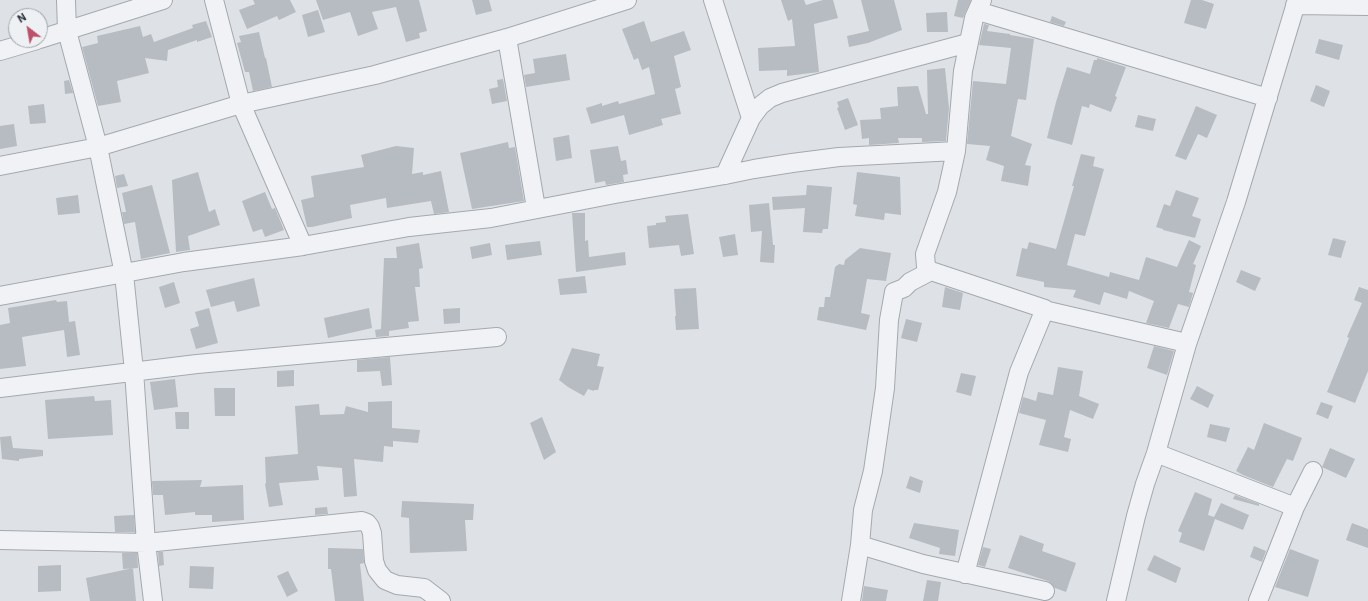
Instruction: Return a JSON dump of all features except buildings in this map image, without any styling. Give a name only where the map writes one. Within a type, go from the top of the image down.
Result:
[{"type":"street","points":[[66,0],[67,31],[98,147],[124,274],[134,371],[146,543],[153,601]]},
{"type":"street","points":[[48,37],[163,0]]},
{"type":"street","points":[[214,0],[241,104],[303,246]]},
{"type":"street","points":[[0,166],[98,147],[241,104],[375,75],[506,38],[628,0]]},
{"type":"street","points":[[713,0],[751,118]]},
{"type":"street","points":[[1118,600],[1136,516],[1156,453],[1187,344],[1236,202],[1296,2],[1368,6]]},
{"type":"street","points":[[1187,344],[1044,310],[1045,309],[931,271],[926,267],[925,254],[947,192],[956,151],[963,71],[974,18],[980,6],[1268,98]]},
{"type":"street","points":[[506,38],[536,208]]},
{"type":"street","points":[[725,176],[751,118],[760,106],[770,98],[782,93],[968,43]]},
{"type":"street","points":[[0,51],[10,48]]},
{"type":"street","points":[[0,296],[184,262],[303,246],[409,227],[491,218],[536,208],[725,176],[784,164],[839,157],[956,151]]},
{"type":"street","points":[[851,601],[860,545],[863,510],[873,471],[885,388],[889,320],[894,292],[904,288],[910,282],[931,271]]},
{"type":"street","points":[[965,574],[1019,372],[1045,309]]},
{"type":"street","points":[[0,388],[197,364],[497,336]]},
{"type":"street","points":[[1156,453],[1295,507]]},
{"type":"street","points":[[1258,601],[1295,507],[1313,471]]},
{"type":"street","points":[[0,540],[146,543],[362,521],[367,523],[370,527],[372,533],[374,561],[377,570],[385,580],[397,585],[424,588],[441,601]]},
{"type":"street","points":[[860,545],[923,564],[1045,591]]}]
